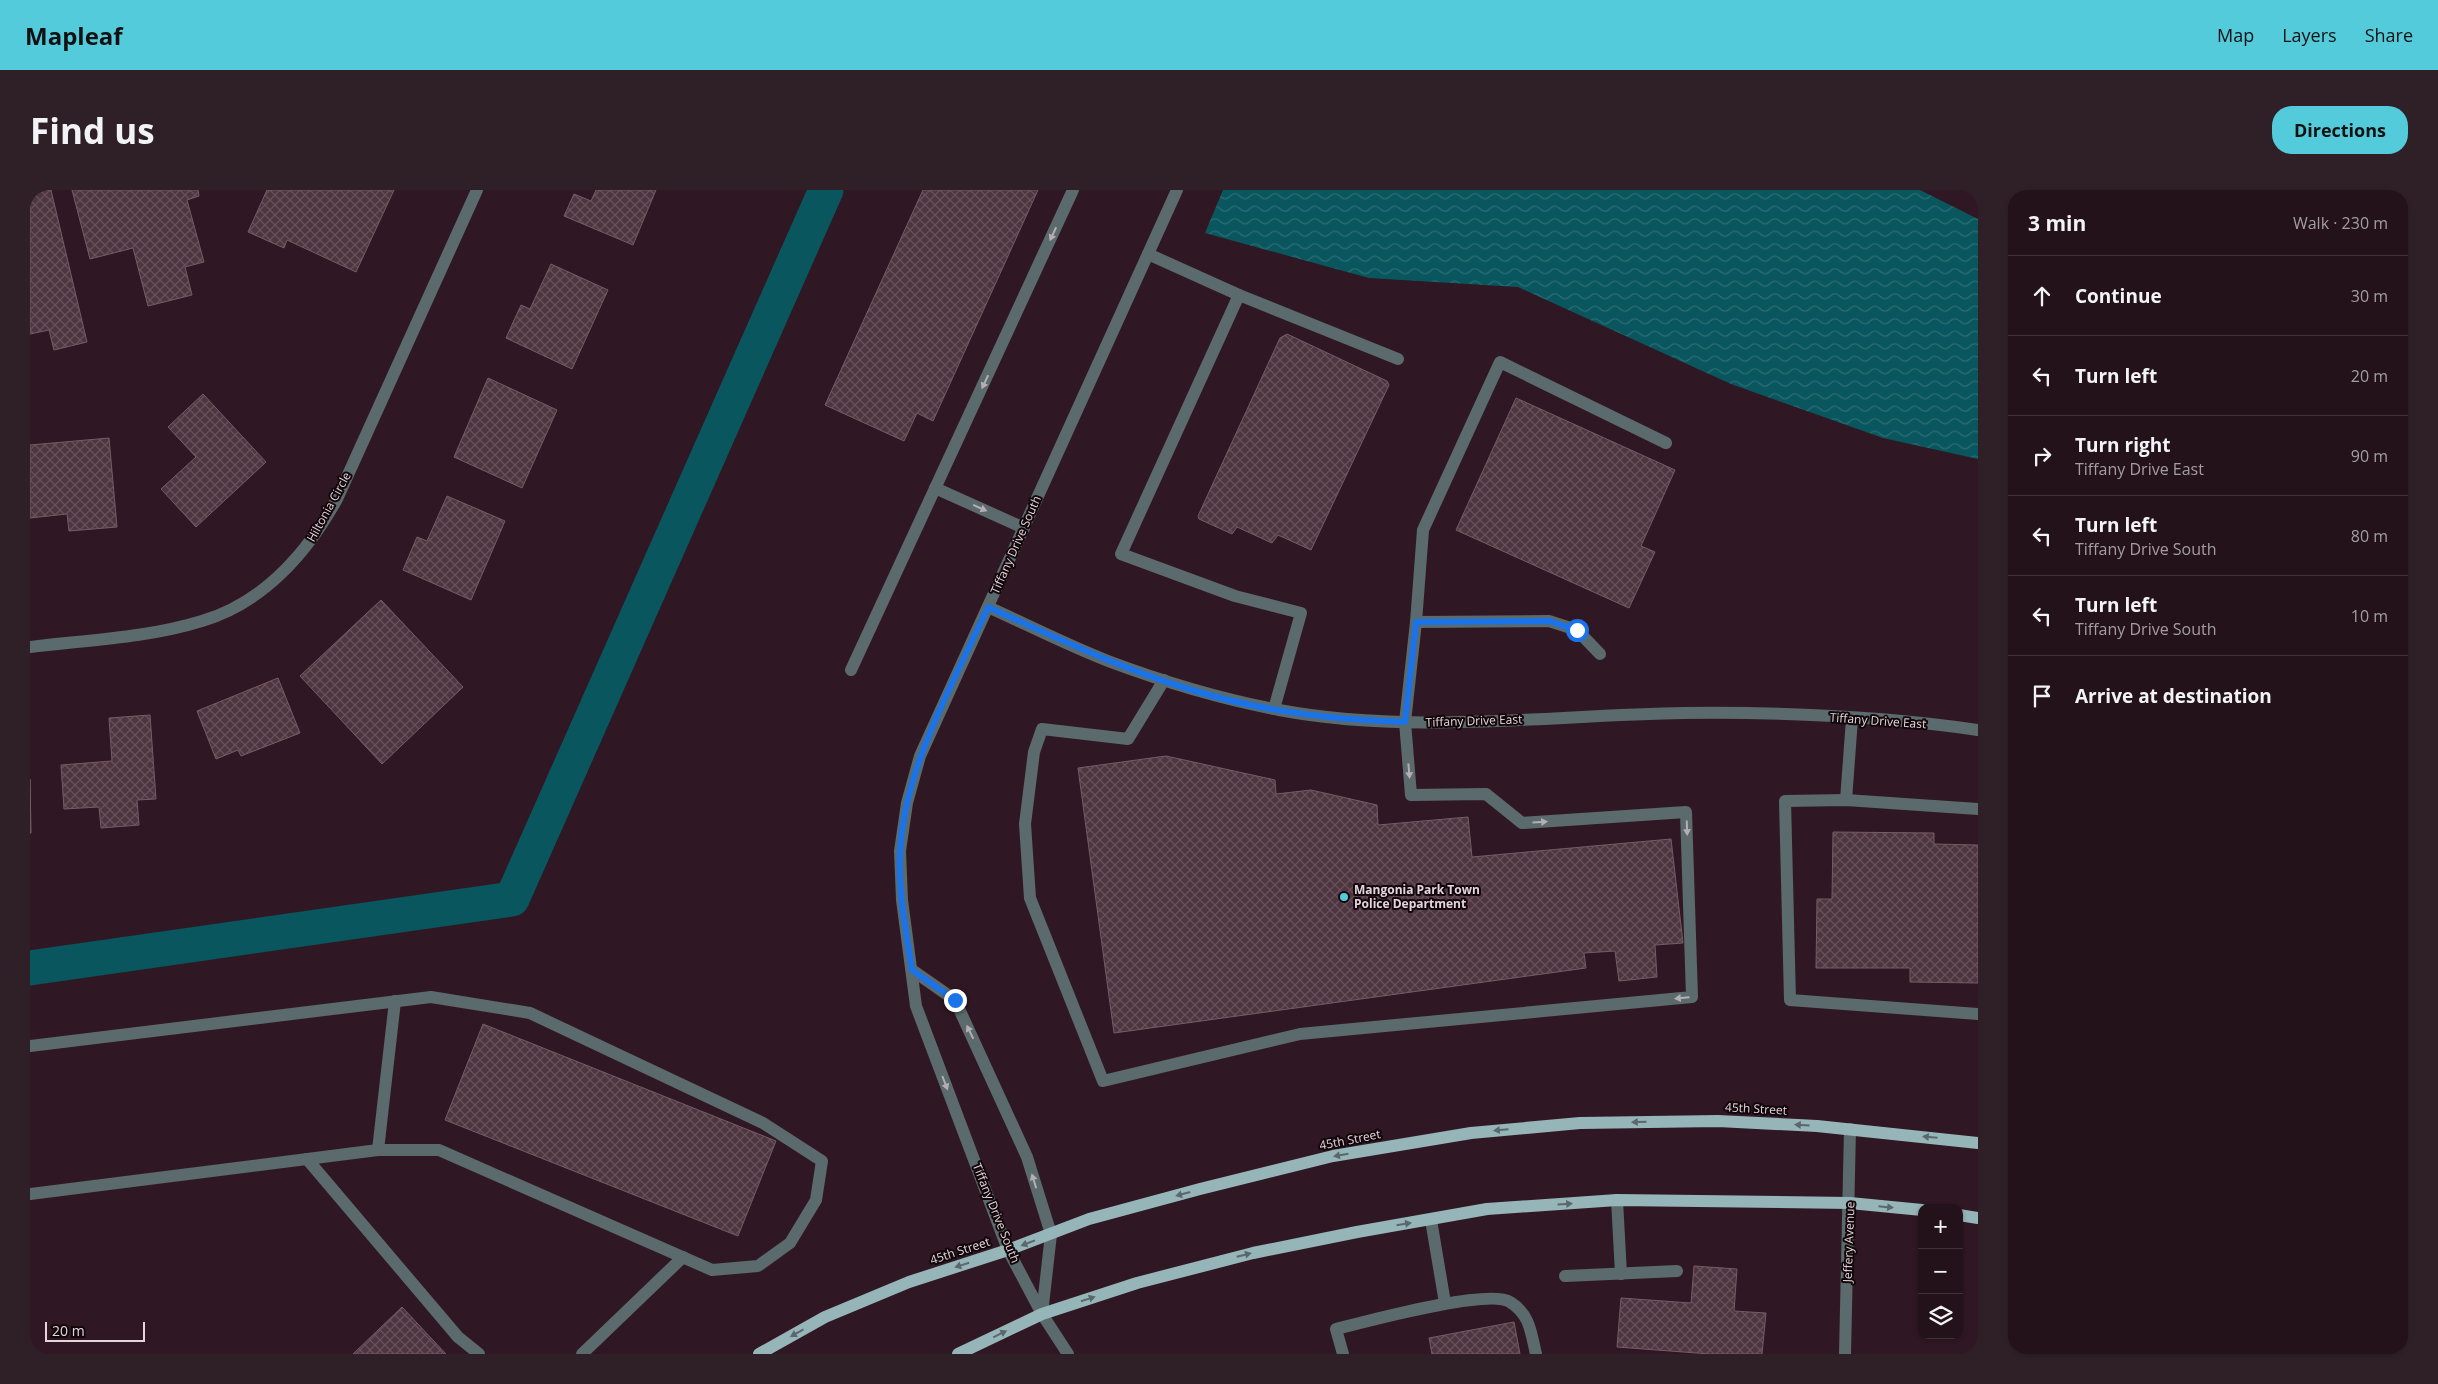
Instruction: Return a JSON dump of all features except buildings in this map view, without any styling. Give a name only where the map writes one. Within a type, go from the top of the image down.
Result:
[{"type":"main road","name":"45th Street","points":[[760,1354],[825,1317],[901,1286],[1108,1214],[1333,1156],[1470,1132],[1580,1123],[1718,1121],[1850,1129],[1978,1143]]},
{"type":"main road","points":[[958,1354],[1042,1314],[1137,1283],[1253,1253],[1357,1232],[1487,1210],[1617,1200],[1850,1203],[1918,1210]]},
{"type":"main road","points":[[1963,1215],[1978,1218]]},
{"type":"street","name":"Hiltonia Circle","points":[[30,647],[157,631],[203,621],[250,598],[292,565],[309,545],[337,499],[477,190]]},
{"type":"street","points":[[851,670],[1073,190]]},
{"type":"street","name":"Tiffany Drive South","points":[[1068,1354],[1042,1314],[1008,1250],[916,1006],[900,876],[900,851],[906,803],[920,756],[1177,190]]},
{"type":"street","points":[[1148,254],[1239,295],[1398,359]]},
{"type":"street","points":[[1239,295],[1121,554],[1235,596],[1300,613],[1274,709]]},
{"type":"street","points":[[1164,680],[1128,739],[1042,729],[1034,752],[1025,824],[1030,898],[1103,1081],[1300,1034],[1692,997],[1686,812],[1522,823],[1486,794],[1411,795],[1405,722],[1416,622],[1423,530],[1500,362],[1666,443]]},
{"type":"street","points":[[935,488],[1024,528]]},
{"type":"street","name":"Tiffany Drive East","points":[[988,607],[1107,660],[1192,690],[1274,709],[1371,721],[1431,723],[1684,713],[1852,718],[1978,730]]},
{"type":"street","points":[[1416,622],[1549,621],[1577,630],[1600,654]]},
{"type":"street","points":[[1846,800],[1852,718]]},
{"type":"street","points":[[1978,809],[1846,800],[1785,801],[1790,1000],[1978,1014]]},
{"type":"street","points":[[912,970],[955,1000],[1027,1157],[1051,1234],[1042,1314]]},
{"type":"street","points":[[30,1046],[431,997],[530,1013],[764,1123],[822,1160],[816,1200],[790,1243],[758,1266],[712,1270],[439,1150],[378,1150],[30,1194]]},
{"type":"street","points":[[378,1150],[395,1001]]},
{"type":"street","name":"Jeffery Avenue","points":[[1845,1354],[1850,1203],[1850,1129]]},
{"type":"street","points":[[307,1159],[458,1337],[479,1354]]},
{"type":"street","points":[[1617,1200],[1621,1274]]},
{"type":"street","points":[[1430,1220],[1445,1303]]},
{"type":"street","points":[[582,1354],[683,1257]]},
{"type":"street","points":[[1565,1276],[1678,1271]]},
{"type":"street","points":[[1343,1354],[1336,1328],[1445,1303],[1490,1299],[1508,1300],[1528,1318],[1536,1354]]},
{"type":"water","points":[[1223,190],[1920,190],[1978,219],[1978,459],[1883,438],[1731,384],[1518,287],[1369,278],[1205,233]]},
{"type":"waterway","points":[[30,968],[512,899],[826,190]]},
{"type":"place","name":"Mangonia Park Town Police Department","points":[[1344,897]]},
{"type":"route","points":[[955,1000],[912,970],[902,900],[900,851],[906,803],[920,756],[988,607],[1107,660],[1192,690],[1281,710],[1371,721],[1405,722],[1416,622],[1549,621],[1577,630]]}]
